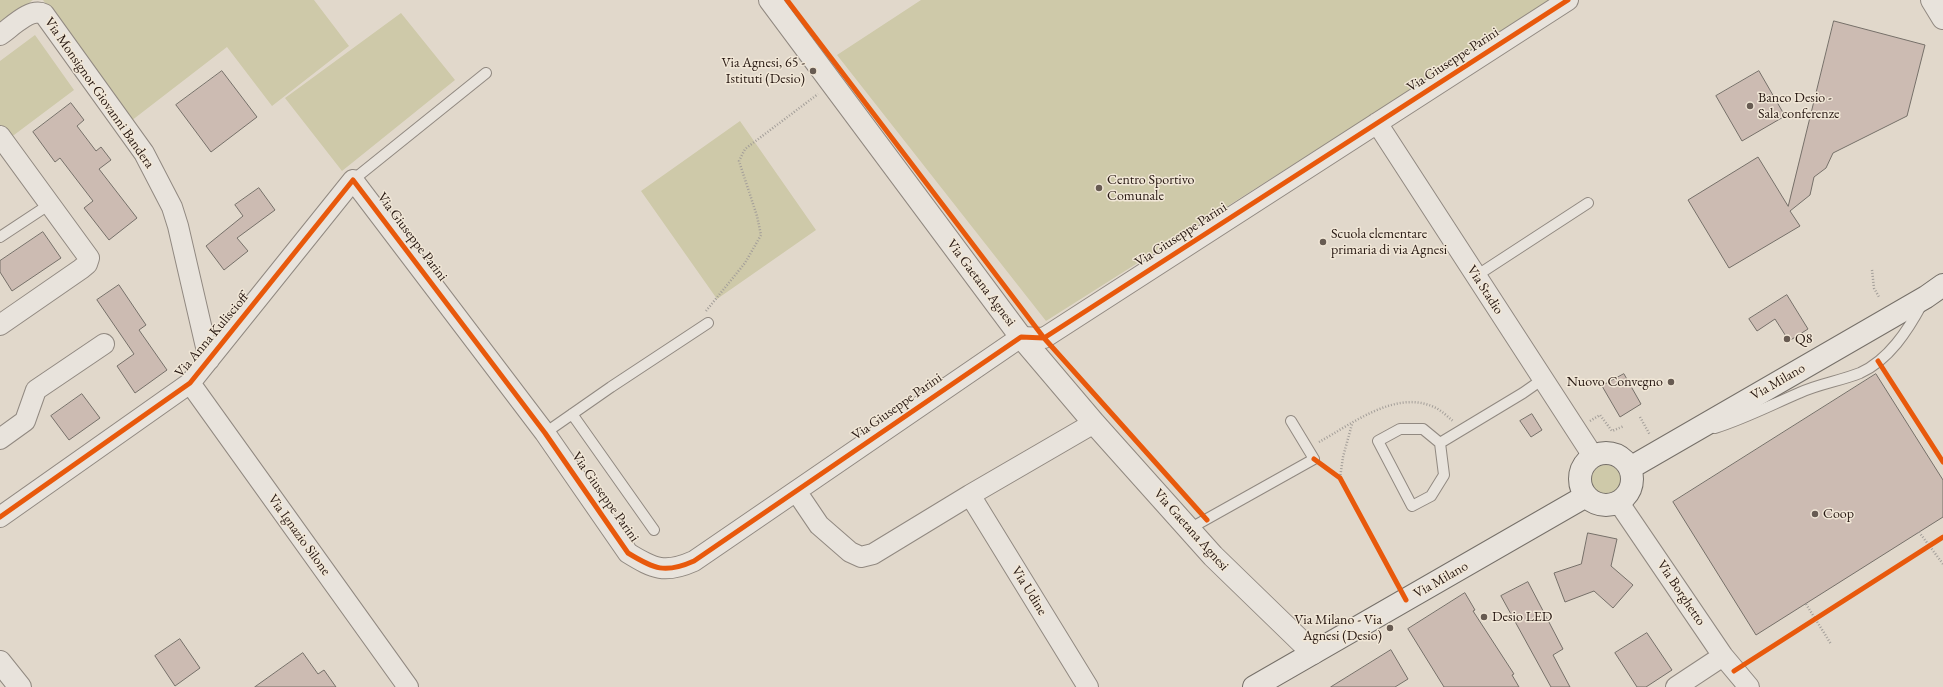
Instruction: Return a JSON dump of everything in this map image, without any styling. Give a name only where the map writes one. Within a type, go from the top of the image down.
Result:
[{"type":"street","name":"Via Gaetana Agnesi","points":[[770,0],[1021,336],[1094,423],[1189,530],[1227,571],[1313,653]]},
{"type":"street","name":"Via Giuseppe Parini","points":[[353,180],[545,433],[628,553],[646,564],[660,568],[678,568],[694,561],[1021,336],[1044,338],[1568,0]]},
{"type":"street","points":[[1932,0],[1943,18]]},
{"type":"street","name":"Via Monsignor Giovanni Bandera","points":[[0,36],[30,14],[39,12],[46,16],[144,154],[172,206],[209,360]]},
{"type":"street","name":"Via Stadio","points":[[1377,123],[1593,456]]},
{"type":"street","points":[[0,136],[89,258],[87,264],[81,269],[0,325]]},
{"type":"street","name":"Via Anna Kuliscioff","points":[[0,517],[190,383],[353,180]]},
{"type":"street","name":"Via Milano","points":[[1630,468],[1937,291]]},
{"type":"street","points":[[0,439],[25,421],[36,390],[104,344]]},
{"type":"street","name":"Via Ignazio Silone","points":[[190,383],[408,687]]},
{"type":"street","points":[[796,491],[819,525],[850,552],[861,557],[873,554],[970,495],[1094,423]]},
{"type":"street","points":[[1610,453],[1625,460],[1630,468],[1633,484],[1628,495],[1619,503],[1610,506],[1593,502],[1586,496],[1581,488],[1580,479],[1582,470],[1586,462],[1593,456],[1610,453]]},
{"type":"street","name":"Via Udine","points":[[970,495],[1088,687]]},
{"type":"street","name":"Via Milano","points":[[1254,687],[1586,496]]},
{"type":"street","name":"Via Borghetto","points":[[1619,503],[1723,656],[1746,686]]},
{"type":"street","points":[[1676,687],[1723,656]]},
{"type":"street","points":[[0,662],[20,687]]},
{"type":"lane","points":[[353,180],[486,72]]},
{"type":"lane","points":[[1476,276],[1588,203]]},
{"type":"lane","points":[[0,238],[50,204]]},
{"type":"lane","points":[[1679,440],[1734,422],[1801,392],[1862,372],[1893,348],[1908,331],[1937,291]]},
{"type":"lane","points":[[545,433],[708,323]]},
{"type":"lane","points":[[1440,443],[1523,393],[1543,379]]},
{"type":"lane","points":[[572,414],[654,530]]},
{"type":"lane","points":[[1189,530],[1314,459],[1291,421]]},
{"type":"lane","points":[[1400,429],[1423,429],[1440,443],[1444,475],[1431,496],[1412,506],[1378,441],[1400,429]]},
{"type":"path","points":[[708,323],[706,312],[745,263],[761,235],[757,216],[739,161],[745,149],[819,93]]},
{"type":"path","points":[[1872,270],[1874,288],[1879,297]]},
{"type":"path","points":[[1308,448],[1388,405],[1410,401],[1436,408],[1454,422],[1459,431]]},
{"type":"path","points":[[1576,430],[1600,415],[1612,431],[1624,426]]},
{"type":"path","points":[[1340,478],[1343,457],[1352,424]]},
{"type":"path","points":[[1919,532],[1943,564]]},
{"type":"path","points":[[1806,604],[1831,644]]},
{"type":"shaded area","points":[[0,0],[33,0],[0,24]]},
{"type":"shaded area","points":[[43,0],[314,0],[349,46],[272,106],[227,47],[131,121]]},
{"type":"shaded area","name":"Centro Sportivo Comunale","points":[[921,0],[1553,0],[1046,321],[837,55]]},
{"type":"shaded area","points":[[401,13],[455,80],[342,171],[285,98]]},
{"type":"shaded area","points":[[35,35],[74,90],[10,138],[0,125],[0,61]]},
{"type":"shaded area","points":[[740,121],[816,230],[717,299],[641,191]]},
{"type":"shaded area","points":[[1606,465],[1616,470],[1621,480],[1616,490],[1606,495],[1596,490],[1591,480],[1596,470]]},
{"type":"building","points":[[1834,21],[1925,45],[1907,116],[1833,153],[1826,168],[1814,177],[1810,195],[1790,211],[1800,226],[1729,268],[1688,200],[1758,157],[1788,206]]},
{"type":"building","points":[[222,71],[257,117],[211,152],[176,105]]},
{"type":"building","name":"Banco Desio - Sala conferenze","points":[[1759,71],[1785,116],[1742,141],[1716,96]]},
{"type":"building","points":[[71,103],[84,120],[77,126],[96,151],[101,147],[111,160],[99,169],[137,218],[109,240],[84,208],[93,201],[60,158],[55,162],[33,132]]},
{"type":"building","points":[[259,188],[275,210],[237,238],[248,251],[224,270],[206,246],[243,216],[235,205]]},
{"type":"building","points":[[43,232],[61,258],[12,291],[0,272],[0,261]]},
{"type":"building","points":[[119,285],[146,325],[139,330],[167,370],[135,393],[117,366],[134,354],[97,300]]},
{"type":"building","points":[[1787,295],[1808,329],[1789,341],[1775,319],[1757,331],[1749,319]]},
{"type":"building","points":[[1624,374],[1641,404],[1620,417],[1602,386]]},
{"type":"building","points":[[1876,374],[1943,480],[1943,517],[1756,635],[1673,502]]},
{"type":"building","points":[[82,394],[100,418],[69,440],[51,416]]},
{"type":"building","points":[[1532,414],[1542,430],[1531,437],[1520,421]]},
{"type":"building","points":[[1588,533],[1617,539],[1611,566],[1633,585],[1613,608],[1594,591],[1565,602],[1554,573],[1581,564]]},
{"type":"building","points":[[1528,582],[1563,649],[1553,655],[1570,687],[1551,687],[1501,596]]},
{"type":"building","points":[[1465,593],[1475,610],[1473,611],[1514,674],[1512,675],[1519,687],[1444,687],[1408,629]]},
{"type":"building","points":[[1647,633],[1672,670],[1646,687],[1637,687],[1615,653]]},
{"type":"building","points":[[180,639],[200,668],[175,686],[155,656]]},
{"type":"building","points":[[1391,650],[1408,679],[1395,687],[1331,687]]},
{"type":"building","points":[[303,653],[318,674],[324,670],[336,687],[255,687]]},
{"type":"cycle path","points":[[787,0],[1044,338],[1207,520]]},
{"type":"cycle path","points":[[0,517],[190,383],[353,180],[545,433],[628,553],[645,563],[660,568],[684,565],[694,561],[1021,337],[1044,338],[1568,0]]},
{"type":"cycle path","points":[[1878,361],[1943,462]]},
{"type":"cycle path","points":[[1314,459],[1340,478],[1406,600]]},
{"type":"cycle path","points":[[1734,671],[1943,537]]},
{"type":"place","name":"Via Agnesi, 65 - Istituti (Desio)","points":[[813,71]]},
{"type":"place","name":"Banco Desio - Sala conferenze","points":[[1750,106]]},
{"type":"place","name":"Centro Sportivo Comunale","points":[[1099,188]]},
{"type":"place","name":"Scuola elementare primaria di via Agnesi","points":[[1323,242]]},
{"type":"place","name":"Q8","points":[[1787,339]]},
{"type":"place","name":"Nuovo Convegno","points":[[1671,382]]},
{"type":"place","name":"Coop","points":[[1815,514]]},
{"type":"place","name":"Desio LED","points":[[1484,617]]},
{"type":"place","name":"Via Milano - Via Agnesi (Desio)","points":[[1390,628]]}]
